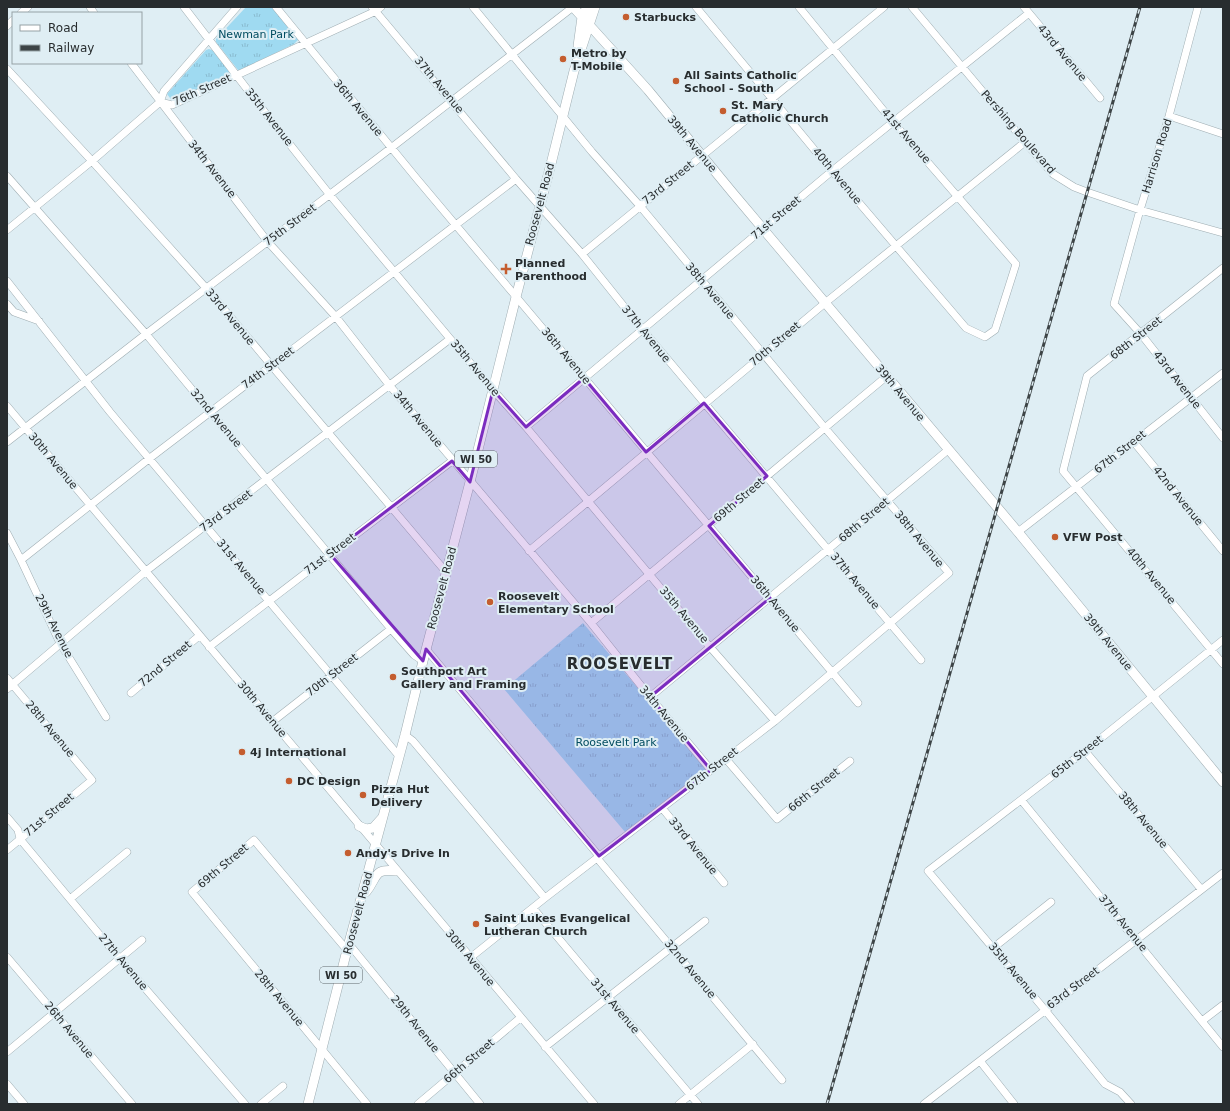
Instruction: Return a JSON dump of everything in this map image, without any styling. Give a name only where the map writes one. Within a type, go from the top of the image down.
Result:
[{"type":"main road","name":"39th Avenue","points":[[573,7],[648,90],[1018,532],[1223,782]]},
{"type":"main road","name":"WI 50","points":[[574,70],[582,17],[587,7]]},
{"type":"main road","name":"WI 50","points":[[574,70],[595,7]]},
{"type":"main road","name":"Roosevelt Road","points":[[308,1104],[348,947],[405,735],[574,70]]},
{"type":"main road","points":[[359,826],[366,829],[373,828],[383,817]]},
{"type":"main road","points":[[362,896],[379,872],[386,869],[396,870]]},
{"type":"street","name":"35th Avenue","points":[[184,7],[330,195],[493,390],[526,426],[710,647],[775,721]]},
{"type":"street","points":[[160,102],[164,91],[237,7]]},
{"type":"street","name":"36th Avenue","points":[[276,7],[456,225],[858,703]]},
{"type":"street","name":"38th Avenue","points":[[473,7],[592,152],[640,206],[825,428],[949,573]]},
{"type":"street","name":"75th Street","points":[[7,442],[206,288],[392,148],[573,7]]},
{"type":"street","name":"40th Avenue","points":[[696,7],[832,171],[966,328],[985,337]]},
{"type":"street","name":"41st Avenue","points":[[799,7],[893,122],[958,195],[1016,264],[995,330],[985,337]]},
{"type":"street","name":"73rd Street","points":[[582,254],[884,7]]},
{"type":"street","name":"Pershing Boulevard","points":[[912,7],[1053,174],[1074,187],[1140,210],[1223,234]]},
{"type":"street","name":"43rd Avenue","points":[[1024,7],[1100,98]]},
{"type":"street","name":"Harrison Road","points":[[1114,304],[1140,210],[1169,116],[1198,7]]},
{"type":"street","name":"76th Street","points":[[7,230],[92,161],[160,102],[172,105],[377,8]]},
{"type":"street","name":"37th Avenue","points":[[377,8],[516,179],[582,254],[642,330],[921,660]]},
{"type":"street","name":"71st Street","points":[[526,426],[832,171],[1029,13]]},
{"type":"street","name":"34th Avenue","points":[[132,64],[268,242],[336,317],[390,386],[591,624],[711,770]]},
{"type":"street","name":"33rd Avenue","points":[[7,69],[206,288],[446,572]]},
{"type":"street","points":[[1169,116],[1223,134]]},
{"type":"street","name":"70th Street","points":[[528,551],[763,354],[1025,142]]},
{"type":"street","name":"32nd Avenue","points":[[7,176],[33,208],[146,334],[391,629],[414,655],[423,661]]},
{"type":"street","name":"74th Street","points":[[21,560],[150,458],[516,179]]},
{"type":"street","name":"68th Street","points":[[1063,471],[1087,376],[1223,268]]},
{"type":"street","name":"31st Avenue","points":[[7,281],[85,381],[399,756]]},
{"type":"street","points":[[7,304],[14,312],[39,321]]},
{"type":"street","name":"43rd Avenue","points":[[1114,304],[1141,334],[1223,438]]},
{"type":"street","name":"73rd Street","points":[[10,686],[146,571],[450,339]]},
{"type":"street","name":"67th Street","points":[[1018,532],[1133,441],[1223,373]]},
{"type":"street","name":"69th Street","points":[[591,624],[887,376]]},
{"type":"street","name":"30th Avenue","points":[[7,406],[520,1018],[594,1104]]},
{"type":"street","name":"42nd Avenue","points":[[1133,441],[1223,551]]},
{"type":"street","name":"68th Street","points":[[650,697],[948,450]]},
{"type":"street","name":"71st Street","points":[[209,647],[452,460]]},
{"type":"street","name":"40th Avenue","points":[[1063,471],[1223,664]]},
{"type":"street","name":"29th Avenue","points":[[7,533],[60,643],[106,717]]},
{"type":"street","name":"67th Street","points":[[470,958],[544,898],[775,721],[949,573]]},
{"type":"street","name":"70th Street","points":[[272,722],[391,629]]},
{"type":"street","name":"72nd Street","points":[[131,692],[199,636]]},
{"type":"street","name":"65th Street","points":[[928,871],[1022,801],[1223,640]]},
{"type":"street","name":"32nd Avenue","points":[[426,649],[782,1080]]},
{"type":"street","name":"28th Avenue","points":[[7,678],[10,686],[92,780]]},
{"type":"street","points":[[405,735],[413,741],[544,898]]},
{"type":"street","name":"38th Avenue","points":[[1085,751],[1201,889]]},
{"type":"street","name":"66th Street","points":[[726,759],[777,819],[850,761]]},
{"type":"street","name":"71st Street","points":[[7,850],[92,780]]},
{"type":"street","name":"37th Avenue","points":[[1022,801],[1223,1047]]},
{"type":"street","name":"33rd Avenue","points":[[662,808],[724,883]]},
{"type":"street","name":"27th Avenue","points":[[7,817],[18,830],[20,839],[119,958],[245,1104]]},
{"type":"street","name":"69th Street","points":[[192,892],[254,840]]},
{"type":"street","name":"29th Avenue","points":[[254,840],[348,947],[480,1104]]},
{"type":"street","points":[[70,899],[127,852]]},
{"type":"street","name":"35th Avenue","points":[[928,871],[1105,1084],[1120,1092],[1130,1104]]},
{"type":"street","name":"63rd Street","points":[[924,1104],[1223,873]]},
{"type":"street","name":"28th Avenue","points":[[192,892],[367,1104]]},
{"type":"street","points":[[993,948],[1051,902]]},
{"type":"street","name":"31st Avenue","points":[[533,908],[698,1104]]},
{"type":"street","points":[[545,1047],[705,921]]},
{"type":"street","points":[[7,1052],[142,940]]},
{"type":"street","name":"26th Avenue","points":[[7,956],[132,1104]]},
{"type":"street","points":[[1202,1021],[1223,1005]]},
{"type":"street","name":"66th Street","points":[[418,1104],[520,1018]]},
{"type":"street","points":[[679,1104],[753,1044]]},
{"type":"street","points":[[980,1061],[1014,1104]]},
{"type":"street","points":[[7,1084],[24,1104]]},
{"type":"street","points":[[261,1104],[283,1086]]},
{"type":"highlighted area","points":[[584,378],[646,452],[704,403],[767,476],[709,526],[770,598],[650,697],[711,770],[599,856],[426,649],[423,661],[330,554],[452,461],[470,482],[493,390],[526,427]]},
{"type":"green space","name":"Newman Park","points":[[246,7],[274,7],[298,40],[294,44],[241,70],[238,70],[216,42],[216,39]]},
{"type":"green space","name":"Newman Park","points":[[209,49],[214,51],[229,71],[227,76],[173,102],[167,94],[206,50]]},
{"type":"green space","name":"Roosevelt Park","points":[[583,623],[706,769],[625,832],[504,689]]},
{"type":"railway","points":[[827,1104],[1140,7]]},
{"type":"place","name":"Starbucks","points":[[626,17]]},
{"type":"place","name":"Metro by T-Mobile","points":[[563,59]]},
{"type":"place","name":"All Saints Catholic School - South","points":[[676,81]]},
{"type":"place","name":"St. Mary Catholic Church","points":[[723,111]]},
{"type":"place","name":"Planned Parenthood","points":[[506,269]]},
{"type":"place","name":"VFW Post","points":[[1055,537]]},
{"type":"place","name":"Roosevelt Elementary School","points":[[490,602]]},
{"type":"place","name":"Southport Art Gallery and Framing","points":[[393,677]]},
{"type":"place","name":"4j International","points":[[242,752]]},
{"type":"place","name":"DC Design","points":[[289,781]]},
{"type":"place","name":"Pizza Hut Delivery","points":[[363,795]]},
{"type":"place","name":"Andy's Drive In","points":[[348,853]]},
{"type":"place","name":"Saint Lukes Evangelical Lutheran Church","points":[[476,924]]},
{"type":"district","name":"ROOSEVELT","points":[[620,664]]}]
